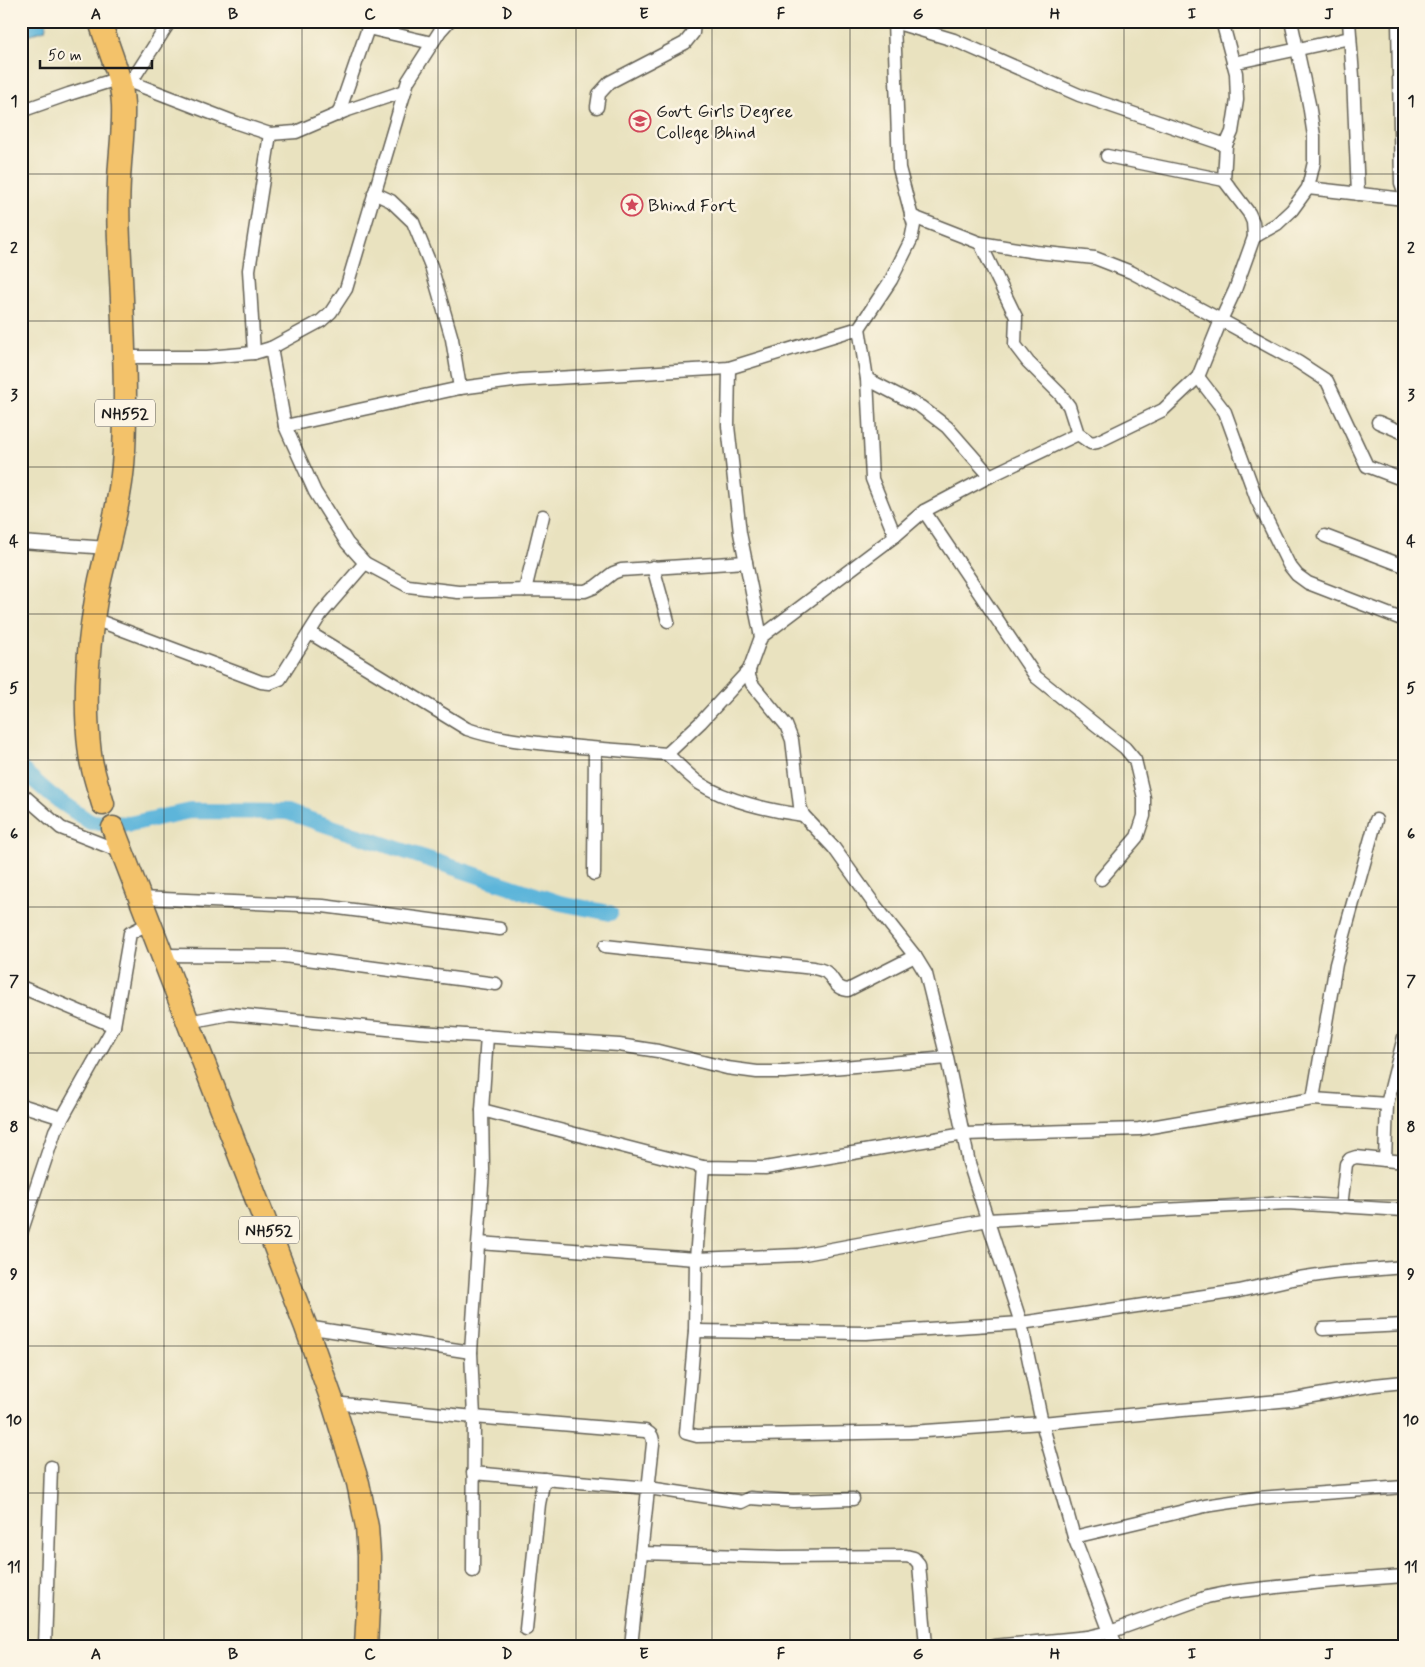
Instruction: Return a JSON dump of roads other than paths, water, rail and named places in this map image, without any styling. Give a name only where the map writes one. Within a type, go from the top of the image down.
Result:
[{"type":"highway","name":"NH552","points":[[100,21],[106,42],[125,80],[119,181],[119,239],[123,283],[125,357],[125,427],[122,474],[100,580],[94,619],[88,668],[86,712],[90,756],[103,804]]},
{"type":"highway","name":"NH552","points":[[113,828],[306,1327],[333,1402],[358,1483],[367,1527],[369,1581],[366,1646]]},
{"type":"street","points":[[21,111],[125,80],[170,21]]},
{"type":"street","points":[[125,357],[207,358],[254,353],[271,348],[321,321],[331,312],[346,289],[408,82],[440,31],[449,21]]},
{"type":"street","points":[[597,107],[599,94],[610,82],[685,43],[693,34],[694,21]]},
{"type":"street","points":[[1222,21],[1236,73],[1237,100],[1232,132],[1226,145],[1224,180]]},
{"type":"street","points":[[1254,237],[1277,224],[1292,210],[1308,188],[1314,162],[1314,136],[1291,21]]},
{"type":"street","points":[[1349,21],[1358,194]]},
{"type":"street","points":[[1398,21],[1401,183],[1404,191]]},
{"type":"street","points":[[285,426],[460,388],[521,380],[729,368],[859,328],[891,280],[911,240],[914,225],[899,168],[894,22],[954,40],[1079,95],[1226,145]]},
{"type":"street","points":[[338,115],[368,28],[432,43]]},
{"type":"street","points":[[1233,63],[1350,38]]},
{"type":"street","points":[[125,80],[228,120],[270,134],[296,132],[405,91]]},
{"type":"street","points":[[254,353],[249,270],[270,134]]},
{"type":"street","points":[[980,243],[1016,317],[1015,345],[1028,362],[1060,394],[1069,406],[1078,434],[1091,442],[1097,442],[1163,410],[1198,376],[1254,237],[1253,222],[1250,213],[1224,180],[1107,156]]},
{"type":"street","points":[[1308,188],[1404,199]]},
{"type":"street","points":[[374,193],[391,201],[413,222],[431,266],[452,339],[460,388]]},
{"type":"street","points":[[911,216],[980,243],[1036,252],[1095,258],[1130,272],[1220,320],[1298,362],[1327,381],[1367,466],[1404,480]]},
{"type":"street","points":[[859,328],[867,379],[872,479],[895,536]]},
{"type":"street","points":[[271,348],[285,426],[315,492],[347,543],[365,563],[408,586],[458,592],[585,591],[595,587],[613,573],[621,570],[653,566],[746,562]]},
{"type":"street","points":[[729,368],[728,426],[740,533],[761,637],[749,670],[749,676],[752,684],[786,725],[792,740],[800,806],[803,815],[834,848],[915,956],[926,974],[947,1058],[969,1163],[1021,1323],[1042,1423],[1074,1537],[1117,1646]]},
{"type":"street","points":[[1198,376],[1225,412],[1257,500],[1289,565],[1297,575],[1308,583],[1404,620]]},
{"type":"street","points":[[867,379],[921,406],[947,428],[990,476]]},
{"type":"street","points":[[1378,422],[1404,433]]},
{"type":"street","points":[[761,637],[895,536],[924,511],[990,476],[1078,434]]},
{"type":"street","points":[[924,511],[1036,677],[1125,748],[1135,760],[1144,798],[1144,816],[1137,836],[1101,879]]},
{"type":"street","points":[[524,590],[543,516]]},
{"type":"street","points":[[1324,536],[1404,566]]},
{"type":"street","points":[[21,542],[108,548]]},
{"type":"street","points":[[94,619],[261,682],[270,683],[280,679],[321,614],[365,563]]},
{"type":"street","points":[[653,566],[668,621]]},
{"type":"street","points":[[310,634],[467,729],[510,740],[667,754],[699,782],[727,797],[787,813],[803,815]]},
{"type":"street","points":[[667,754],[701,722],[749,670]]},
{"type":"street","points":[[594,874],[595,749]]},
{"type":"street","points":[[21,793],[61,828],[122,852]]},
{"type":"street","points":[[1313,1099],[1336,964],[1376,820]]},
{"type":"street","points":[[140,898],[323,906],[500,929]]},
{"type":"street","points":[[21,1233],[55,1131],[114,1026],[130,933],[150,923]]},
{"type":"street","points":[[605,946],[814,968],[827,972],[836,986],[848,990],[915,956]]},
{"type":"street","points":[[162,954],[284,956],[496,984]]},
{"type":"street","points":[[21,987],[114,1026]]},
{"type":"street","points":[[188,1022],[230,1014],[419,1032],[619,1045],[658,1051],[726,1068],[756,1072],[785,1072],[947,1058]]},
{"type":"street","points":[[473,1571],[474,1417],[471,1352],[483,1170],[482,1110],[487,1036]]},
{"type":"street","points":[[1385,1160],[1387,1104],[1404,1037]]},
{"type":"street","points":[[482,1110],[703,1167],[765,1168],[964,1134],[1139,1129],[1313,1099],[1387,1104]]},
{"type":"street","points":[[21,1104],[62,1118]]},
{"type":"street","points":[[1341,1207],[1346,1164],[1350,1159],[1356,1157],[1404,1162]]},
{"type":"street","points":[[703,1167],[696,1259],[695,1331],[686,1433],[697,1436],[911,1432],[1042,1423],[1290,1400],[1374,1385],[1404,1382]]},
{"type":"street","points":[[479,1243],[696,1259],[799,1255],[988,1220],[1286,1203],[1404,1210]]},
{"type":"street","points":[[695,1331],[866,1333],[1021,1323],[1240,1291],[1292,1279],[1332,1273],[1404,1267]]},
{"type":"street","points":[[1323,1329],[1404,1325]]},
{"type":"street","points":[[306,1327],[471,1352]]},
{"type":"street","points":[[333,1402],[474,1417],[646,1431],[653,1437],[653,1444],[631,1646]]},
{"type":"street","points":[[45,1646],[51,1467]]},
{"type":"street","points":[[474,1473],[649,1488],[742,1502],[750,1498],[793,1501],[853,1499]]},
{"type":"street","points":[[526,1629],[539,1504],[544,1479]]},
{"type":"street","points":[[1074,1537],[1205,1506],[1258,1498],[1404,1487]]},
{"type":"street","points":[[642,1553],[779,1557],[906,1556],[914,1558],[919,1564],[926,1646]]},
{"type":"street","points":[[994,1646],[1088,1637],[1110,1632],[1207,1597],[1231,1592],[1404,1576]]},
{"type":"water","points":[[21,21],[47,21],[45,30],[21,37]]},
{"type":"waterway","points":[[21,769],[52,796],[90,822],[129,824],[190,811],[287,812],[560,903],[610,913]]},
{"type":"place","name":"Govt Girls Degree College Bhind","points":[[640,121]]},
{"type":"place","name":"Bhind Fort","points":[[632,205]]}]
